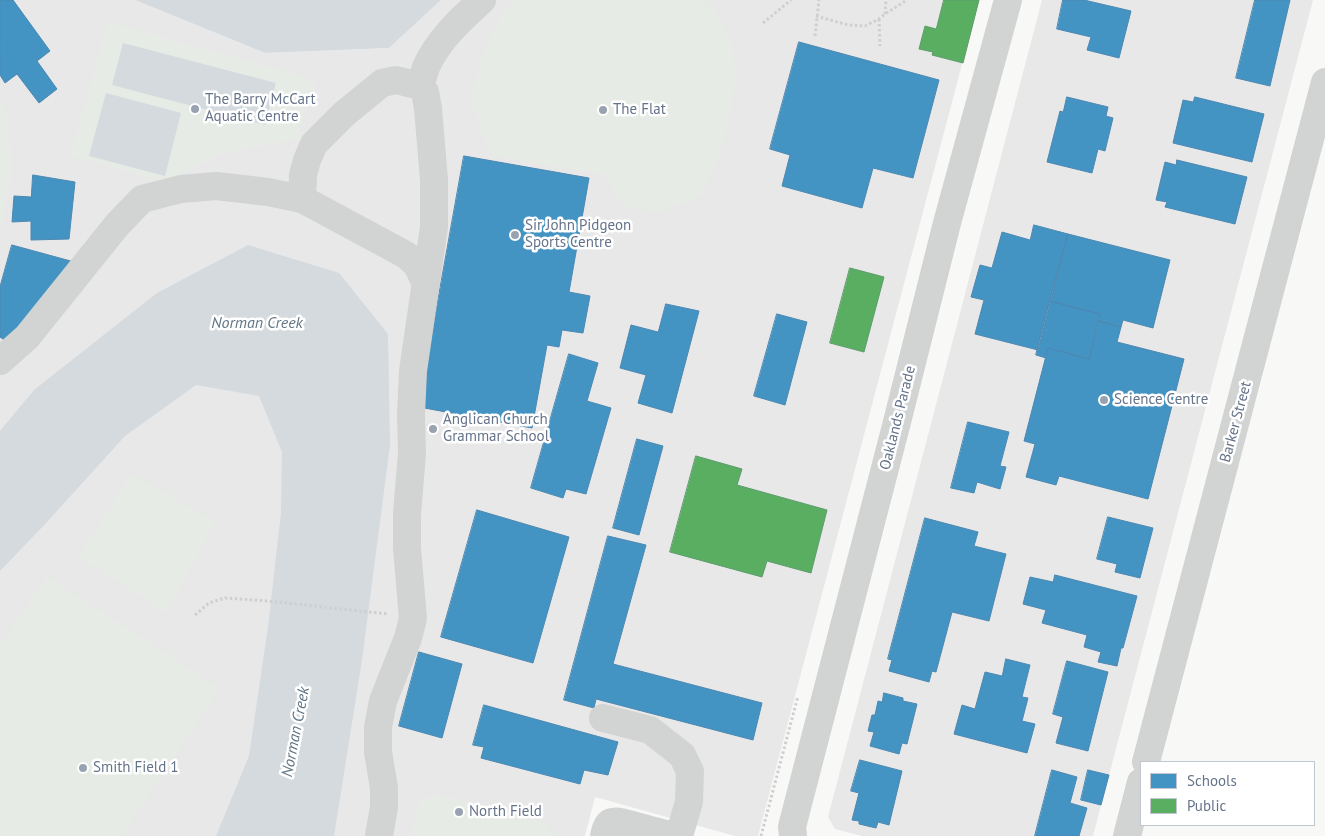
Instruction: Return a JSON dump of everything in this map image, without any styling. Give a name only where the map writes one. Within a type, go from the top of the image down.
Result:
[{"type":"street","points":[[420,86],[434,52],[445,37],[482,0]]},
{"type":"street","name":"Oaklands Parade","points":[[793,836],[792,827],[794,819],[947,223],[1008,0]]},
{"type":"street","points":[[303,186],[307,160],[314,144],[344,114],[406,62],[445,37]]},
{"type":"street","points":[[378,836],[384,807],[384,788],[378,752],[378,727],[384,701],[408,638],[413,619],[406,548],[412,453],[413,371],[434,218],[434,180],[425,92],[420,86],[396,80],[382,83]]},
{"type":"street","name":"Barker Street","points":[[1146,761],[1325,82]]},
{"type":"street","points":[[0,361],[27,337],[116,225],[142,199],[181,189],[216,186],[278,194],[303,186]]},
{"type":"street","points":[[303,186],[406,255],[417,266],[426,284]]},
{"type":"street","points":[[395,249],[416,244],[422,238],[434,218]]},
{"type":"street","points":[[602,718],[650,730],[682,755],[690,771],[689,802],[679,836]]},
{"type":"street","points":[[1127,836],[1140,786]]},
{"type":"street","points":[[604,836],[607,825],[614,821],[673,836]]},
{"type":"path","points":[[763,24],[791,0]]},
{"type":"path","points":[[815,36],[819,0]]},
{"type":"path","points":[[885,14],[886,0]]},
{"type":"path","points":[[816,16],[848,25],[865,26],[907,0]]},
{"type":"path","points":[[879,19],[880,46]]},
{"type":"path","points":[[195,615],[209,603],[225,598],[268,600],[380,612]]},
{"type":"shaded area","name":"Anglican Church Grammar School","points":[[0,0],[135,0],[265,53],[389,48],[441,0],[979,0],[758,836],[735,836],[595,797],[585,836],[0,836]]},
{"type":"shaded area","name":"The Flat","points":[[513,0],[705,0],[715,10],[732,46],[735,79],[728,122],[719,154],[701,196],[660,212],[624,206],[602,174],[493,155],[483,136],[471,98],[481,60],[496,24]]},
{"type":"shaded area","points":[[1042,0],[1313,0],[1093,836],[862,836],[835,829],[828,817]]},
{"type":"shaded area","name":"The Barry McCart Aquatic Centre","points":[[108,22],[315,80],[298,139],[223,153],[166,182],[71,156]]},
{"type":"shaded area","points":[[0,97],[8,123],[12,170],[0,230]]},
{"type":"shaded area","points":[[131,474],[215,522],[166,612],[79,557]]},
{"type":"shaded area","name":"Smith Field 1","points":[[47,577],[220,689],[121,836],[0,836],[0,645]]},
{"type":"shaded area","name":"North Field","points":[[436,794],[544,823],[554,836],[410,836],[420,800]]},
{"type":"water","points":[[135,0],[441,0],[389,48],[265,53]]},
{"type":"water","points":[[123,43],[276,83],[265,125],[112,85]]},
{"type":"water","points":[[106,93],[181,113],[165,176],[89,156]]},
{"type":"water","name":"Norman Creek","points":[[248,245],[339,273],[388,334],[390,445],[362,660],[334,836],[216,836],[249,756],[268,627],[281,513],[282,452],[259,396],[196,385],[125,436],[0,571],[0,431],[34,390],[157,293]]},
{"type":"building: Schools","points":[[0,0],[13,0],[50,51],[37,61],[57,89],[39,103],[17,74],[5,83],[0,75]]},
{"type":"building: Schools","points":[[1063,0],[1084,0],[1131,11],[1119,58],[1087,50],[1091,37],[1057,29]]},
{"type":"building: Schools","points":[[1255,0],[1290,0],[1270,86],[1236,78]]},
{"type":"building: Schools","points":[[799,42],[939,80],[913,178],[873,168],[862,208],[782,186],[790,155],[770,149]]},
{"type":"building: Schools","points":[[1067,97],[1108,107],[1106,116],[1113,118],[1105,151],[1098,149],[1092,173],[1047,162],[1060,111],[1063,112]]},
{"type":"building: Schools","points":[[1195,97],[1264,114],[1252,162],[1173,143],[1183,100],[1193,102]]},
{"type":"building: Schools","name":"Sir John Pidgeon Sports Centre","points":[[464,156],[589,178],[569,292],[590,296],[583,333],[562,330],[559,347],[547,345],[532,428],[419,407]]},
{"type":"building: Schools","points":[[1177,160],[1247,177],[1235,224],[1165,207],[1167,202],[1156,200],[1165,162],[1176,165]]},
{"type":"building: Schools","points":[[33,175],[75,182],[69,239],[31,240],[31,221],[12,222],[14,196],[31,197]]},
{"type":"building: Schools","points":[[1034,225],[1068,234],[1038,350],[975,334],[984,300],[971,297],[980,265],[992,268],[1002,232],[1030,240]]},
{"type":"building: Schools","points":[[1068,234],[1170,260],[1153,328],[1123,320],[1121,327],[1099,321],[1100,314],[1050,301]]},
{"type":"building: Schools","points":[[12,245],[78,263],[10,344],[0,337],[0,287]]},
{"type":"building: Schools","points":[[1050,301],[1100,314],[1089,359],[1048,348],[1046,358],[1036,355]]},
{"type":"building: Schools","points":[[666,304],[699,311],[672,413],[638,403],[646,375],[620,368],[631,325],[658,332]]},
{"type":"building: Schools","points":[[777,314],[807,322],[785,405],[754,396]]},
{"type":"building: Schools","name":"Science Centre","points":[[1099,321],[1121,327],[1117,342],[1184,359],[1148,499],[1059,476],[1056,485],[1026,477],[1035,444],[1024,441],[1048,348],[1089,359]]},
{"type":"building: Schools","points":[[569,354],[598,363],[587,401],[611,408],[586,494],[566,489],[563,498],[531,488]]},
{"type":"building: Schools","points":[[968,422],[1009,432],[1000,466],[1006,467],[1000,489],[977,482],[974,493],[951,488]]},
{"type":"building: Schools","points":[[637,439],[663,446],[639,535],[613,528]]},
{"type":"building: Schools","points":[[477,510],[569,537],[533,663],[441,637]]},
{"type":"building: Schools","points":[[1108,517],[1153,528],[1140,578],[1115,572],[1117,564],[1097,559]]},
{"type":"building: Schools","points":[[925,518],[978,532],[974,546],[1006,554],[989,621],[952,612],[936,672],[932,671],[929,682],[889,671],[892,660],[888,659]]},
{"type":"building: Schools","points":[[608,536],[646,545],[613,664],[762,703],[753,740],[596,699],[594,708],[564,700]]},
{"type":"building: Schools","points":[[1055,575],[1137,596],[1117,666],[1098,662],[1101,652],[1084,647],[1087,635],[1042,623],[1046,610],[1023,604],[1030,577],[1053,582]]},
{"type":"building: Schools","points":[[419,652],[462,664],[442,738],[399,726]]},
{"type":"building: Schools","points":[[1006,659],[1030,665],[1022,697],[1028,698],[1022,721],[1035,724],[1027,753],[954,734],[962,705],[975,709],[985,672],[1002,676]]},
{"type":"building: Schools","points":[[1067,661],[1108,672],[1088,751],[1056,743],[1063,717],[1053,714]]},
{"type":"building: Schools","points":[[884,693],[903,698],[903,701],[917,704],[907,744],[902,743],[899,754],[870,746],[874,732],[868,731],[872,715],[875,715],[878,701],[882,702]]},
{"type":"building: Schools","points":[[484,705],[618,742],[608,775],[584,770],[580,784],[481,758],[484,747],[473,745]]},
{"type":"building: Schools","points":[[860,760],[902,771],[889,825],[878,822],[876,828],[859,824],[859,821],[852,820],[859,793],[851,791]]},
{"type":"building: Schools","points":[[1052,770],[1077,777],[1070,803],[1087,808],[1079,836],[1035,836]]},
{"type":"building: Schools","points":[[1088,770],[1109,775],[1101,805],[1081,800]]},
{"type":"building: Public","points":[[944,0],[979,0],[963,63],[932,55],[933,52],[919,49],[925,26],[936,29]]},
{"type":"building: Public","points":[[850,268],[884,277],[864,352],[830,343]]},
{"type":"building: Public","points":[[696,456],[742,469],[737,485],[827,510],[811,573],[767,561],[762,577],[670,552]]},
{"type":"place","name":"The Barry McCart Aquatic Centre","points":[[195,109]]},
{"type":"place","name":"The Flat","points":[[603,110]]},
{"type":"place","name":"Sir John Pidgeon Sports Centre","points":[[515,235]]},
{"type":"place","name":"Science Centre","points":[[1104,400]]},
{"type":"place","name":"Anglican Church Grammar School","points":[[433,429]]},
{"type":"place","name":"Smith Field 1","points":[[83,768]]},
{"type":"place","name":"North Field","points":[[459,812]]}]
